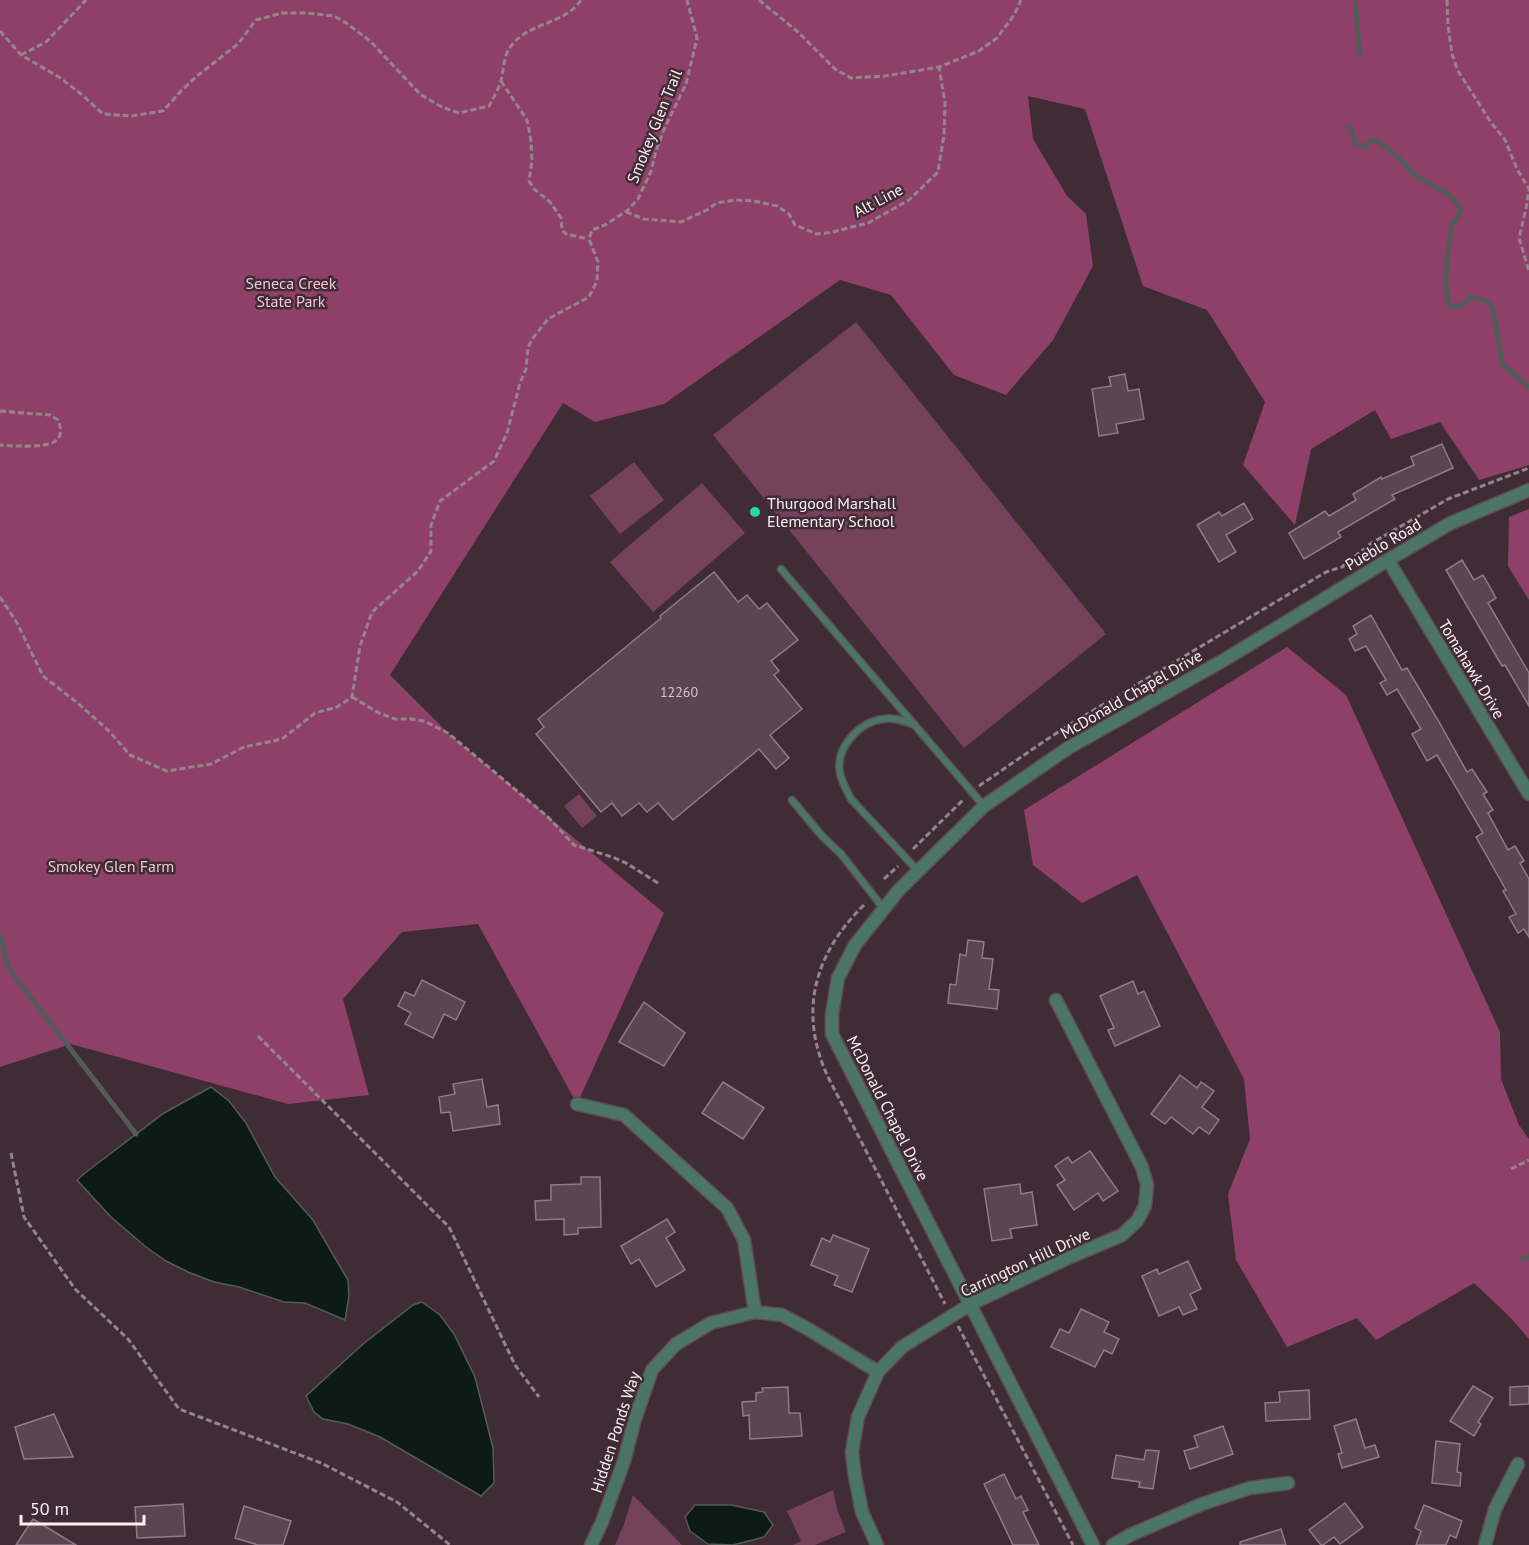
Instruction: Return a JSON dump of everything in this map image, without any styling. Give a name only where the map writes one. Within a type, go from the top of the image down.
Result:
[{"type":"street","name":"Pueblo Road","points":[[1261,638],[1451,523],[1529,490]]},
{"type":"street","name":"Tomahawk Drive","points":[[1388,560],[1529,794]]},
{"type":"street","name":"McDonald Chapel Drive","points":[[1093,1545],[832,1034],[832,1014],[838,978],[855,945],[898,891],[984,806],[1068,748],[1261,638]]},
{"type":"street","name":"Carrington Hill Drive","points":[[877,1545],[862,1512],[852,1452],[858,1418],[878,1372],[902,1347],[970,1304],[1122,1235],[1137,1221],[1145,1206],[1147,1185],[1142,1167],[1056,1000]]},
{"type":"street","points":[[577,1104],[624,1115],[728,1208],[744,1240],[755,1312]]},
{"type":"street","name":"Hidden Ponds Way","points":[[591,1545],[602,1522],[624,1461],[635,1419],[652,1370],[676,1344],[711,1323],[755,1312],[782,1315],[878,1372]]},
{"type":"street","points":[[1485,1545],[1495,1509],[1518,1464]]},
{"type":"street","points":[[1113,1545],[1130,1535],[1202,1504],[1250,1488],[1288,1483]]},
{"type":"lane","points":[[782,569],[984,806]]},
{"type":"lane","points":[[915,725],[885,718],[874,720],[862,727],[848,740],[841,756],[839,771],[843,785],[851,799],[918,871]]},
{"type":"lane","points":[[792,800],[822,836],[841,854],[884,909]]},
{"type":"path","points":[[21,55],[46,42],[86,0]]},
{"type":"path","points":[[0,31],[21,55],[59,77],[103,114],[131,116],[163,111],[181,90],[238,44],[256,20],[282,13],[334,16],[370,41],[421,95],[442,107],[459,113],[489,106],[501,81],[508,49],[536,26],[558,18],[575,8],[581,0]]},
{"type":"path","name":"Smokey Glen Trail","points":[[589,239],[592,230],[605,225],[628,210],[638,199],[651,171],[665,127],[687,84],[697,38],[687,0]]},
{"type":"path","points":[[759,0],[797,31],[835,69],[851,78],[885,76],[939,68],[979,51],[998,38],[1021,0]]},
{"type":"path","points":[[1447,0],[1452,54],[1458,70],[1490,122],[1505,140],[1517,169],[1529,189],[1520,238],[1529,271]]},
{"type":"path","name":"Alt Line","points":[[625,212],[644,219],[681,222],[709,209],[716,203],[735,200],[777,206],[789,214],[795,225],[817,234],[868,223],[909,200],[938,172],[944,135],[945,103],[939,68]]},
{"type":"path","points":[[0,597],[43,676],[110,732],[130,755],[167,771],[211,764],[244,747],[282,739],[315,713],[337,707],[352,697],[360,646],[372,612],[418,571],[431,551],[431,525],[440,501],[494,461],[507,433],[526,369],[528,347],[533,338],[548,319],[589,297],[597,281],[598,262],[589,239],[566,234],[562,230],[561,218],[550,202],[534,189],[529,181],[532,160],[528,120],[501,81]]},
{"type":"path","points":[[0,411],[50,415],[58,420],[61,430],[59,438],[53,443],[0,445]]},
{"type":"path","points":[[978,787],[1072,723],[1326,572],[1342,567],[1370,544],[1418,516],[1459,495],[1529,468]]},
{"type":"path","points":[[352,697],[394,719],[411,718],[424,721],[448,733],[548,818],[574,845],[626,863],[658,883]]},
{"type":"path","points":[[912,850],[964,799]]},
{"type":"path","points":[[884,879],[898,866]]},
{"type":"path","points":[[258,1036],[449,1227],[515,1365],[539,1397]]},
{"type":"path","points":[[11,1153],[24,1217],[75,1289],[128,1339],[178,1409],[330,1468],[397,1502],[450,1545]]},
{"type":"path","points":[[1511,1169],[1529,1160]]},
{"type":"path","points":[[958,1325],[1073,1545]]},
{"type":"shaded area","points":[[856,322],[1106,634],[964,748],[713,435]]},
{"type":"shaded area","points":[[634,462],[664,500],[620,534],[590,496]]},
{"type":"shaded area","points":[[702,483],[745,533],[653,612],[610,562]]},
{"type":"shaded area","points":[[579,794],[597,816],[582,828],[564,806]]},
{"type":"shaded area","points":[[211,1087],[229,1101],[246,1123],[275,1177],[313,1220],[348,1280],[349,1296],[345,1320],[305,1303],[284,1302],[239,1287],[214,1282],[166,1261],[111,1217],[77,1180],[164,1113]]},
{"type":"shaded area","points":[[422,1302],[440,1315],[454,1334],[475,1377],[493,1448],[494,1483],[481,1496],[380,1437],[348,1424],[323,1419],[314,1412],[306,1396],[363,1344],[413,1305]]},
{"type":"shaded area","points":[[833,1490],[846,1532],[815,1545],[793,1545],[801,1541],[787,1511]]},
{"type":"shaded area","points":[[633,1495],[682,1545],[615,1545]]},
{"type":"shaded area","points":[[695,1505],[731,1505],[764,1512],[773,1525],[764,1537],[733,1545],[708,1544],[690,1531],[685,1517]]},
{"type":"green space","points":[[0,0],[1529,0],[1529,465],[1479,480],[1440,422],[1391,439],[1375,410],[1311,449],[1295,525],[1243,465],[1265,402],[1207,310],[1143,286],[1085,109],[1028,96],[1033,139],[1067,196],[1086,214],[1093,266],[1053,340],[1006,395],[954,375],[891,295],[840,280],[664,404],[595,422],[563,403],[390,675],[448,733],[664,913],[577,1104],[478,924],[402,932],[343,999],[369,1095],[288,1104],[71,1044],[0,1067]]},
{"type":"green space","points":[[1529,509],[1529,600],[1508,566],[1509,517]]},
{"type":"green space","points":[[1287,647],[1346,695],[1500,1032],[1501,1079],[1519,1125],[1529,1139],[1529,1339],[1510,1317],[1474,1283],[1376,1340],[1357,1318],[1287,1347],[1236,1260],[1228,1194],[1250,1139],[1244,1079],[1137,875],[1082,903],[1033,865],[1024,810]]},
{"type":"building","points":[[1125,374],[1128,391],[1139,389],[1144,419],[1116,424],[1118,433],[1099,436],[1092,389],[1111,386],[1109,377]]},
{"type":"building","points":[[1442,444],[1453,468],[1392,495],[1395,499],[1338,532],[1341,537],[1304,559],[1289,533],[1325,511],[1329,516],[1356,500],[1353,494],[1381,477],[1382,479],[1414,465],[1411,457]]},
{"type":"building","points":[[1244,503],[1253,519],[1226,535],[1236,552],[1219,562],[1197,525],[1219,512],[1222,516]]},
{"type":"building","points":[[1462,560],[1474,580],[1483,575],[1496,598],[1488,603],[1529,673],[1529,706],[1505,665],[1502,666],[1446,570]]},
{"type":"building","points":[[714,572],[738,602],[747,595],[759,609],[767,603],[798,640],[771,661],[779,671],[774,675],[802,709],[770,735],[789,758],[776,769],[759,749],[673,820],[658,803],[647,812],[639,803],[622,816],[612,803],[601,812],[536,734],[544,727],[538,719]]},
{"type":"building","points":[[1371,615],[1402,670],[1407,668],[1467,772],[1472,769],[1487,792],[1483,794],[1493,810],[1488,813],[1508,850],[1515,846],[1524,861],[1520,863],[1529,879],[1529,937],[1524,929],[1518,933],[1509,917],[1516,914],[1503,891],[1506,890],[1476,837],[1483,833],[1437,755],[1427,761],[1412,734],[1421,729],[1397,689],[1387,695],[1380,683],[1386,680],[1366,646],[1355,651],[1349,639],[1357,634],[1353,626]]},
{"type":"building","points":[[968,940],[984,942],[982,958],[993,959],[989,989],[999,990],[997,1009],[948,1003],[950,984],[956,985],[960,954],[966,956]]},
{"type":"building","points":[[422,980],[465,1002],[456,1020],[444,1014],[433,1038],[405,1024],[411,1013],[398,1006],[405,992],[414,996]]},
{"type":"building","points":[[1133,981],[1138,994],[1144,991],[1160,1026],[1115,1046],[1108,1030],[1114,1028],[1100,996]]},
{"type":"building","points":[[644,1002],[685,1033],[664,1066],[619,1042]]},
{"type":"building","points":[[1180,1075],[1197,1088],[1201,1082],[1214,1091],[1202,1107],[1219,1120],[1209,1134],[1199,1127],[1193,1134],[1171,1117],[1165,1124],[1151,1114]]},
{"type":"building","points":[[482,1079],[487,1107],[498,1105],[500,1124],[453,1131],[450,1112],[441,1113],[439,1097],[455,1094],[453,1084]]},
{"type":"building","points":[[723,1082],[764,1108],[743,1139],[702,1113]]},
{"type":"building","points":[[1090,1151],[1118,1191],[1103,1201],[1098,1193],[1074,1210],[1057,1185],[1065,1180],[1055,1166],[1068,1157],[1072,1163]]},
{"type":"building","points":[[581,1177],[600,1177],[601,1227],[578,1228],[578,1234],[564,1235],[564,1219],[536,1220],[535,1201],[551,1200],[551,1185],[581,1184]]},
{"type":"building","points":[[1020,1184],[1021,1194],[1032,1192],[1037,1225],[1010,1229],[1012,1238],[992,1241],[984,1189]]},
{"type":"building","points":[[667,1219],[675,1232],[666,1238],[685,1270],[656,1287],[639,1259],[631,1264],[621,1246]]},
{"type":"building","points":[[833,1235],[869,1249],[852,1292],[834,1285],[838,1276],[811,1265],[822,1238],[830,1242]]},
{"type":"building","points":[[1188,1261],[1201,1289],[1190,1294],[1197,1309],[1183,1315],[1179,1307],[1159,1316],[1142,1276],[1157,1269],[1159,1274]]},
{"type":"building","points":[[1081,1309],[1109,1322],[1104,1332],[1119,1339],[1112,1354],[1104,1350],[1095,1367],[1051,1347],[1060,1329],[1069,1333]]},
{"type":"building","points":[[1473,1386],[1493,1398],[1478,1422],[1481,1424],[1474,1436],[1450,1421]]},
{"type":"building","points":[[1529,1386],[1529,1404],[1510,1405],[1510,1387]]},
{"type":"building","points":[[788,1387],[789,1413],[800,1413],[802,1436],[750,1439],[749,1415],[743,1416],[742,1402],[756,1401],[756,1393],[763,1392],[762,1388]]},
{"type":"building","points":[[1309,1390],[1310,1419],[1266,1421],[1265,1403],[1280,1402],[1279,1392]]},
{"type":"building","points":[[54,1414],[73,1457],[24,1459],[15,1427]]},
{"type":"building","points":[[1356,1419],[1365,1448],[1375,1445],[1379,1457],[1342,1468],[1338,1454],[1342,1453],[1334,1426]]},
{"type":"building","points":[[1223,1426],[1233,1454],[1190,1469],[1184,1451],[1198,1447],[1194,1436]]},
{"type":"building","points":[[1436,1441],[1460,1444],[1457,1472],[1461,1473],[1460,1486],[1432,1483]]},
{"type":"building","points":[[1146,1450],[1159,1451],[1153,1489],[1139,1487],[1140,1482],[1112,1478],[1116,1455],[1144,1460]]},
{"type":"building","points":[[1004,1474],[1016,1499],[1021,1496],[1028,1510],[1023,1512],[1039,1545],[1013,1545],[984,1484]]},
{"type":"building","points":[[1345,1503],[1363,1527],[1340,1544],[1334,1537],[1321,1545],[1309,1530]]},
{"type":"building","points":[[183,1504],[185,1536],[137,1538],[135,1507]]},
{"type":"building","points":[[1424,1505],[1462,1521],[1456,1538],[1450,1535],[1446,1545],[1416,1545],[1421,1531],[1415,1528]]},
{"type":"building","points":[[244,1506],[291,1521],[283,1545],[258,1545],[235,1538]]},
{"type":"building","points":[[33,1519],[76,1545],[16,1545]]},
{"type":"building","points":[[1281,1529],[1286,1545],[1240,1545],[1240,1542]]},
{"type":"waterway","points":[[1355,0],[1360,57]]},
{"type":"waterway","points":[[1349,126],[1356,144],[1365,147],[1375,140],[1395,154],[1416,176],[1449,195],[1461,208],[1457,219],[1452,223],[1448,254],[1446,287],[1449,306],[1462,306],[1471,297],[1489,303],[1493,308],[1502,364],[1529,387]]},
{"type":"waterway","points":[[0,935],[9,969],[136,1134]]},
{"type":"waterway","points":[[1522,1259],[1529,1256]]},
{"type":"place","name":"Thurgood Marshall Elementary School","points":[[755,512]]},
{"type":"park label","name":"Seneca Creek State Park","points":[[291,292]]},
{"type":"park label","name":"Smokey Glen Farm","points":[[111,866]]}]
